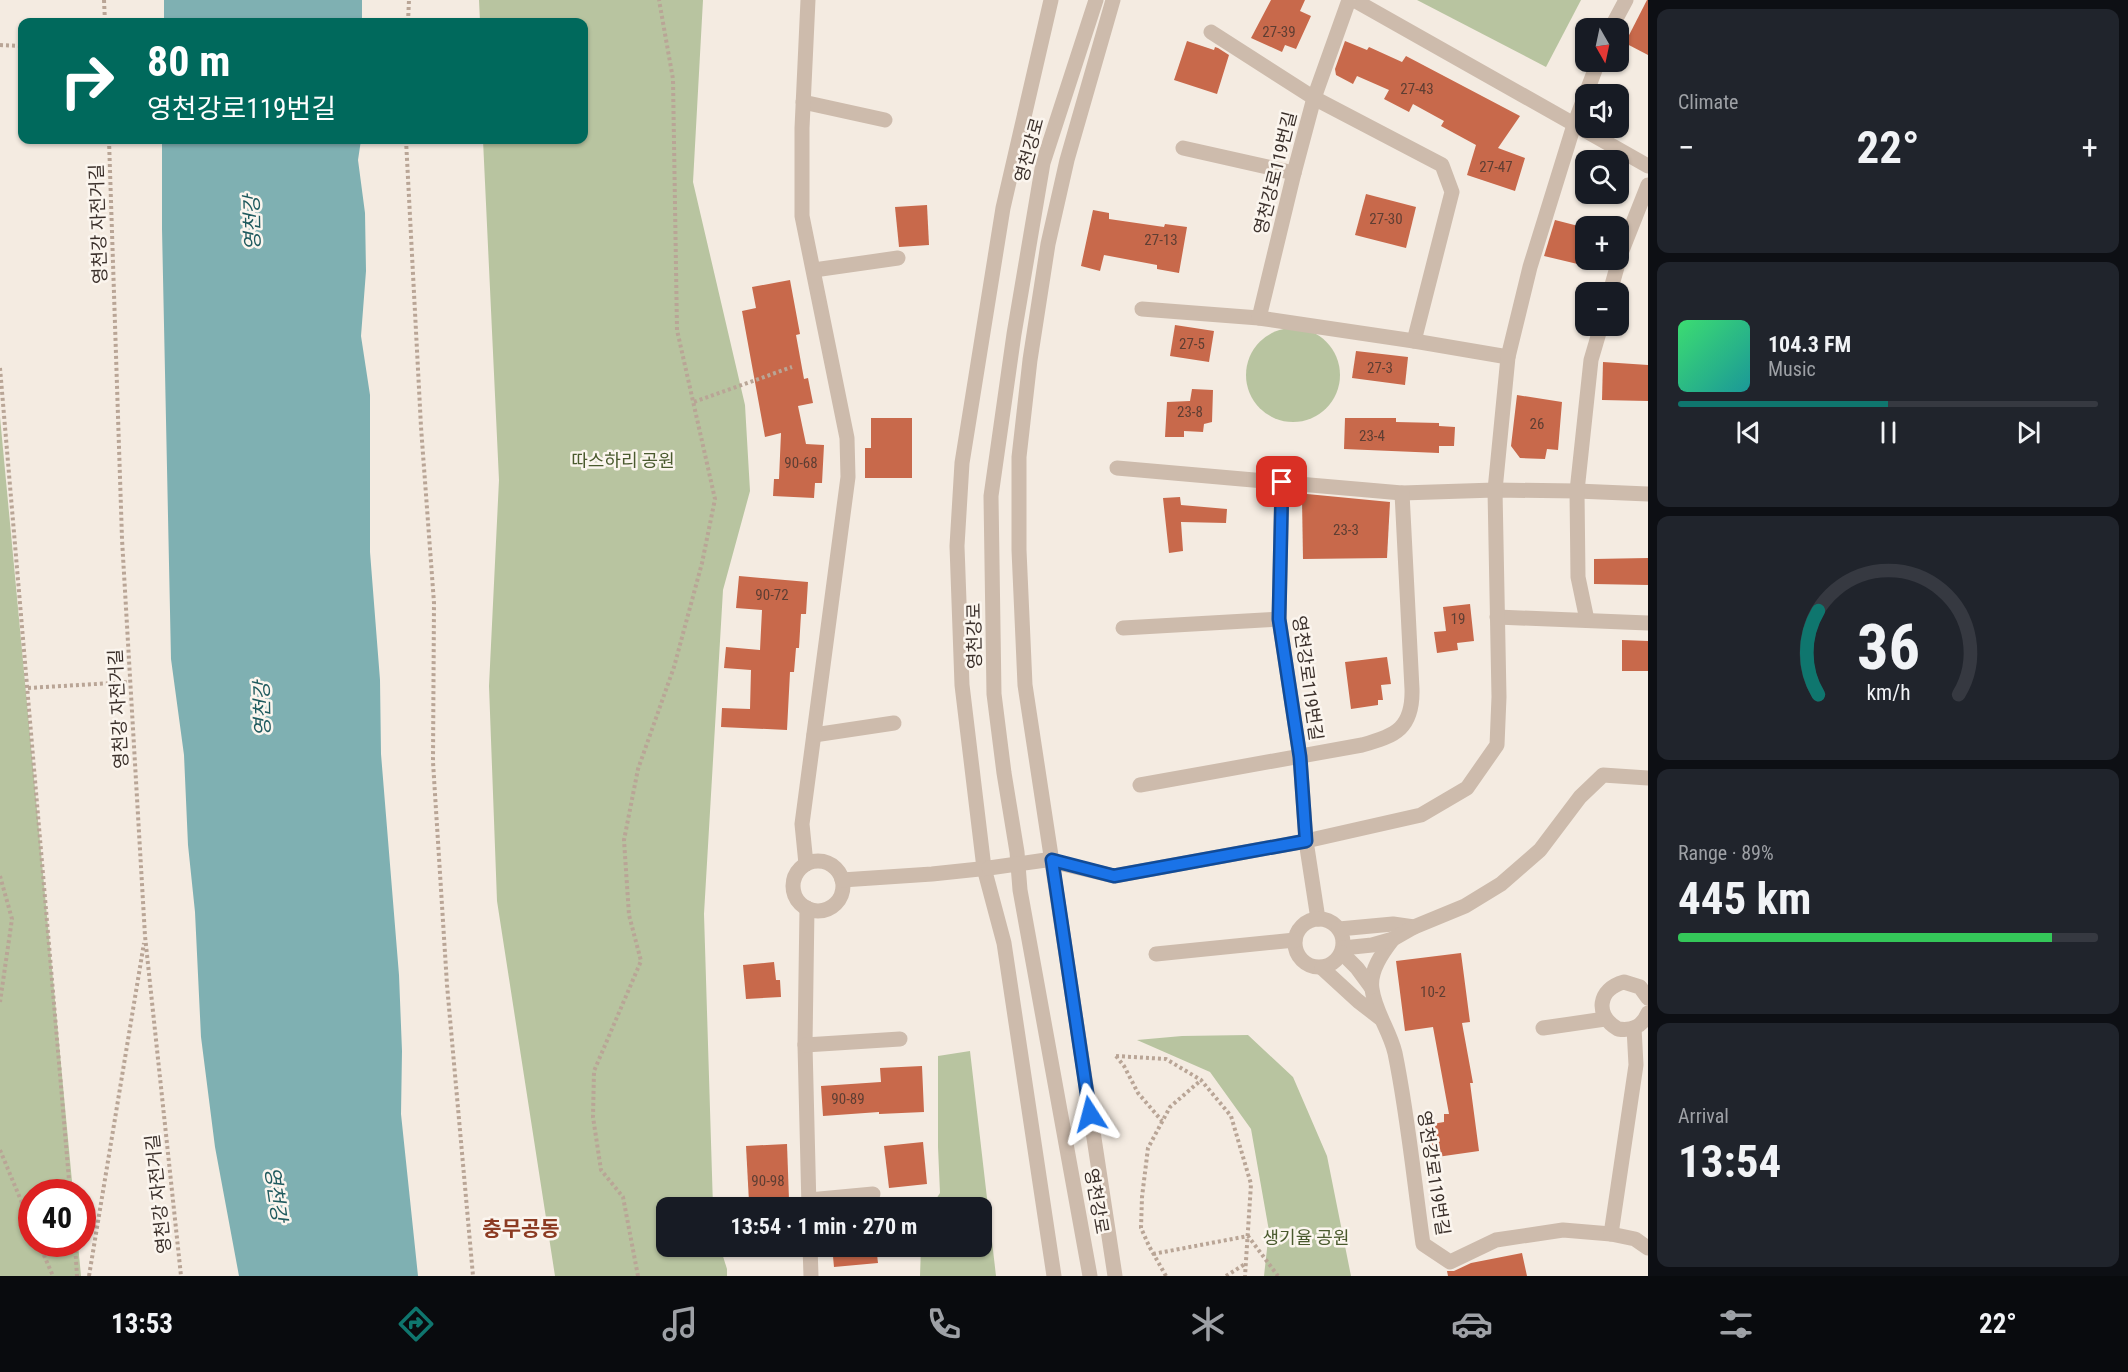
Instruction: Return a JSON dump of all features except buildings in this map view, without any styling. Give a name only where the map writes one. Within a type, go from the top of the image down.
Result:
[{"type":"street","points":[[806,864],[802,824],[848,477],[847,438],[802,216],[803,102],[808,0]]},
{"type":"street","name":"영천강로","points":[[1051,0],[1003,208],[962,463],[957,546],[962,685],[987,868],[1004,942],[1054,1276]]},
{"type":"street","name":"영천강로","points":[[1090,1276],[1020,890],[1017,852],[995,705],[991,496],[1014,334],[1043,163],[1096,0]]},
{"type":"street","name":"영천강로","points":[[1113,0],[1067,160],[1048,244],[1030,360],[1019,457],[1019,550],[1025,685],[1049,860],[1115,1276]]},
{"type":"street","points":[[1211,32],[1314,98],[1348,0]]},
{"type":"street","points":[[1354,0],[1648,166]]},
{"type":"street","points":[[1616,18],[1626,0]]},
{"type":"street","points":[[842,880],[987,868],[1049,860],[1114,876],[1306,841],[1421,815],[1467,788],[1497,745],[1499,698],[1495,490],[1508,357],[1530,267],[1574,125],[1594,72]]},
{"type":"street","name":"영천강로119번길","points":[[1259,318],[1293,173],[1314,98],[1442,165],[1452,192],[1414,341]]},
{"type":"street","points":[[803,102],[885,120]]},
{"type":"street","points":[[1183,148],[1293,173]]},
{"type":"street","points":[[1613,282],[1620,253],[1648,185]]},
{"type":"street","points":[[814,270],[898,258]]},
{"type":"street","points":[[1142,309],[1259,318],[1508,357]]},
{"type":"street","points":[[1587,620],[1578,577],[1577,491],[1591,360],[1598,336]]},
{"type":"street","points":[[1117,468],[1402,493],[1495,490],[1648,494]]},
{"type":"street","name":"영천강로119번길","points":[[1282,482],[1279,619],[1300,757],[1306,841],[1318,919]]},
{"type":"street","points":[[1140,784],[1300,757],[1390,738],[1408,719],[1412,708],[1402,493]]},
{"type":"street","points":[[1497,617],[1648,624]]},
{"type":"street","points":[[1123,628],[1279,619]]},
{"type":"street","points":[[814,735],[894,723]]},
{"type":"street","points":[[1343,950],[1393,939],[1414,927],[1465,906],[1501,884],[1540,850],[1580,797],[1604,775],[1648,778]]},
{"type":"street","points":[[821,861],[835,867],[842,880],[841,896],[830,908],[822,910],[807,908],[796,897],[793,882],[795,875],[806,864],[821,861]]},
{"type":"street","points":[[807,908],[805,1045],[809,1197]]},
{"type":"street","points":[[1318,919],[1333,923],[1339,929],[1343,938],[1343,950],[1337,960],[1322,968],[1313,967],[1299,957],[1295,940],[1303,926],[1318,919]]},
{"type":"street","points":[[1339,929],[1393,924],[1414,927]]},
{"type":"street","points":[[1371,987],[1382,953],[1393,939]]},
{"type":"street","points":[[1156,954],[1295,940]]},
{"type":"street","name":"영천강로119번길","points":[[1343,950],[1371,987],[1380,1018],[1394,1050],[1423,1244],[1450,1262],[1496,1240],[1563,1230],[1611,1234],[1635,1239],[1648,1248]]},
{"type":"street","name":"영천강로119번길","points":[[1322,968],[1380,1018]]},
{"type":"street","points":[[1648,998],[1640,987],[1624,982],[1617,984],[1605,995],[1602,1003],[1605,1018],[1618,1029],[1635,1028],[1642,1024],[1648,1014]]},
{"type":"street","points":[[1543,1028],[1605,1018]]},
{"type":"street","points":[[1611,1234],[1636,1065],[1635,1028]]},
{"type":"street","points":[[805,1045],[900,1039]]},
{"type":"street","points":[[854,1197],[873,1194]]},
{"type":"street","points":[[810,1257],[811,1276]]},
{"type":"path","points":[[104,0],[105,18]]},
{"type":"path","points":[[408,18],[409,0]]},
{"type":"path","points":[[638,1276],[623,1197],[601,1170],[593,1117],[594,1071],[641,962],[629,915],[624,840],[638,769],[674,667],[702,564],[715,499],[677,330],[673,79],[659,0]]},
{"type":"path","points":[[0,45],[18,46]]},
{"type":"path","name":"영천강 자전거길","points":[[109,144],[122,539],[145,936],[180,1276]]},
{"type":"path","points":[[406,144],[421,427],[434,603],[433,762],[447,985],[473,1276]]},
{"type":"path","points":[[694,402],[792,367]]},
{"type":"path","points":[[0,368],[69,1179]]},
{"type":"path","points":[[28,688],[130,682]]},
{"type":"path","points":[[0,876],[12,919],[0,1002]]},
{"type":"path","points":[[89,1276],[145,936]]},
{"type":"path","points":[[1162,1121],[1138,1093],[1116,1056],[1166,1059],[1201,1080],[1231,1116],[1251,1184],[1245,1276]]},
{"type":"path","points":[[1166,1276],[1142,1228],[1142,1197],[1148,1148],[1170,1107],[1201,1080]]},
{"type":"path","points":[[0,1150],[18,1193]]},
{"type":"path","points":[[1153,1254],[1248,1236]]},
{"type":"path","points":[[1248,1236],[1278,1276]]},
{"type":"path","points":[[45,1257],[53,1276]]},
{"type":"path","points":[[76,1257],[78,1276]]},
{"type":"path","points":[[1226,1276],[1246,1263]]},
{"type":"green space","name":"따스하리 공원","points":[[479,0],[703,0],[693,182],[745,405],[750,491],[723,590],[704,914],[713,1197],[656,1197],[656,1257],[723,1257],[727,1276],[555,1276],[497,901],[489,686],[499,480],[483,144],[588,144],[588,18],[480,18]]},
{"type":"green space","points":[[1417,0],[1581,0],[1546,67]]},
{"type":"green space","points":[[1293,328],[1311,331],[1326,342],[1337,357],[1340,375],[1337,393],[1326,408],[1311,419],[1293,422],[1275,419],[1260,408],[1249,393],[1246,375],[1249,357],[1260,342],[1275,331]]},
{"type":"green space","points":[[0,417],[72,1179],[18,1179],[18,1257],[79,1257],[81,1276],[0,1276]]},
{"type":"green space","name":"생기율 공원","points":[[1248,1035],[1293,1077],[1327,1156],[1351,1276],[1264,1276],[1269,1231],[1251,1129],[1210,1072],[1137,1040],[1182,1036]]},
{"type":"green space","points":[[970,1051],[987,1197],[937,1197],[940,1193],[938,1056]]},
{"type":"green space","points":[[992,1241],[996,1276],[920,1276],[921,1257],[992,1257]]},
{"type":"water","points":[[164,0],[362,0],[362,18],[164,18]]},
{"type":"water","name":"영천강","points":[[162,144],[360,144],[358,160],[365,213],[366,271],[361,336],[370,395],[370,552],[380,680],[381,754],[399,975],[402,1051],[401,1114],[418,1276],[239,1276],[215,1147],[201,1037],[184,755],[171,659]]},
{"type":"district","name":"충무공동","points":[[521,1229]]},
{"type":"route","points":[[1090,1114],[1052,860],[1114,876],[1306,841],[1300,757],[1279,619],[1282,482]]}]
